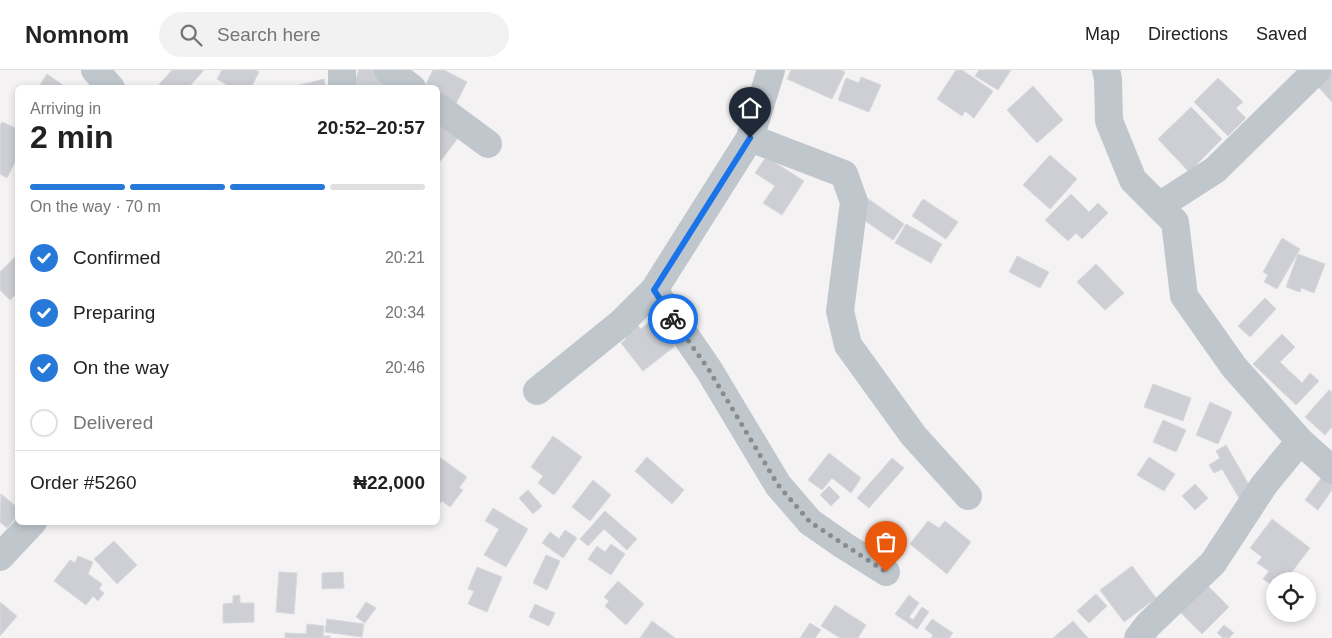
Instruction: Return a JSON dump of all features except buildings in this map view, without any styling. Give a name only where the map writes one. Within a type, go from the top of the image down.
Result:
[{"type":"street","points":[[95,70],[108,85]]},
{"type":"street","points":[[342,70],[342,85]]},
{"type":"street","points":[[388,70],[408,85]]},
{"type":"street","points":[[537,391],[621,323],[654,290],[750,138],[771,70]]},
{"type":"street","points":[[1106,70],[1109,121],[1133,180],[1175,222],[1184,296],[1234,367],[1300,441],[1329,460]]},
{"type":"street","points":[[1160,206],[1215,170],[1317,70]]},
{"type":"street","points":[[440,108],[488,144]]},
{"type":"street","points":[[750,138],[844,174],[854,202],[840,311],[848,345],[913,435],[968,496]]},
{"type":"street","points":[[654,290],[709,370],[778,485],[810,522],[886,572]]},
{"type":"street","points":[[1138,638],[1148,624],[1213,563],[1264,485],[1300,441]]},
{"type":"street","points":[[0,557],[30,525]]},
{"type":"way so far","points":[[673,319],[709,370],[778,485],[810,522],[886,572]]},
{"type":"route","points":[[673,319],[654,290],[750,138]]}]
